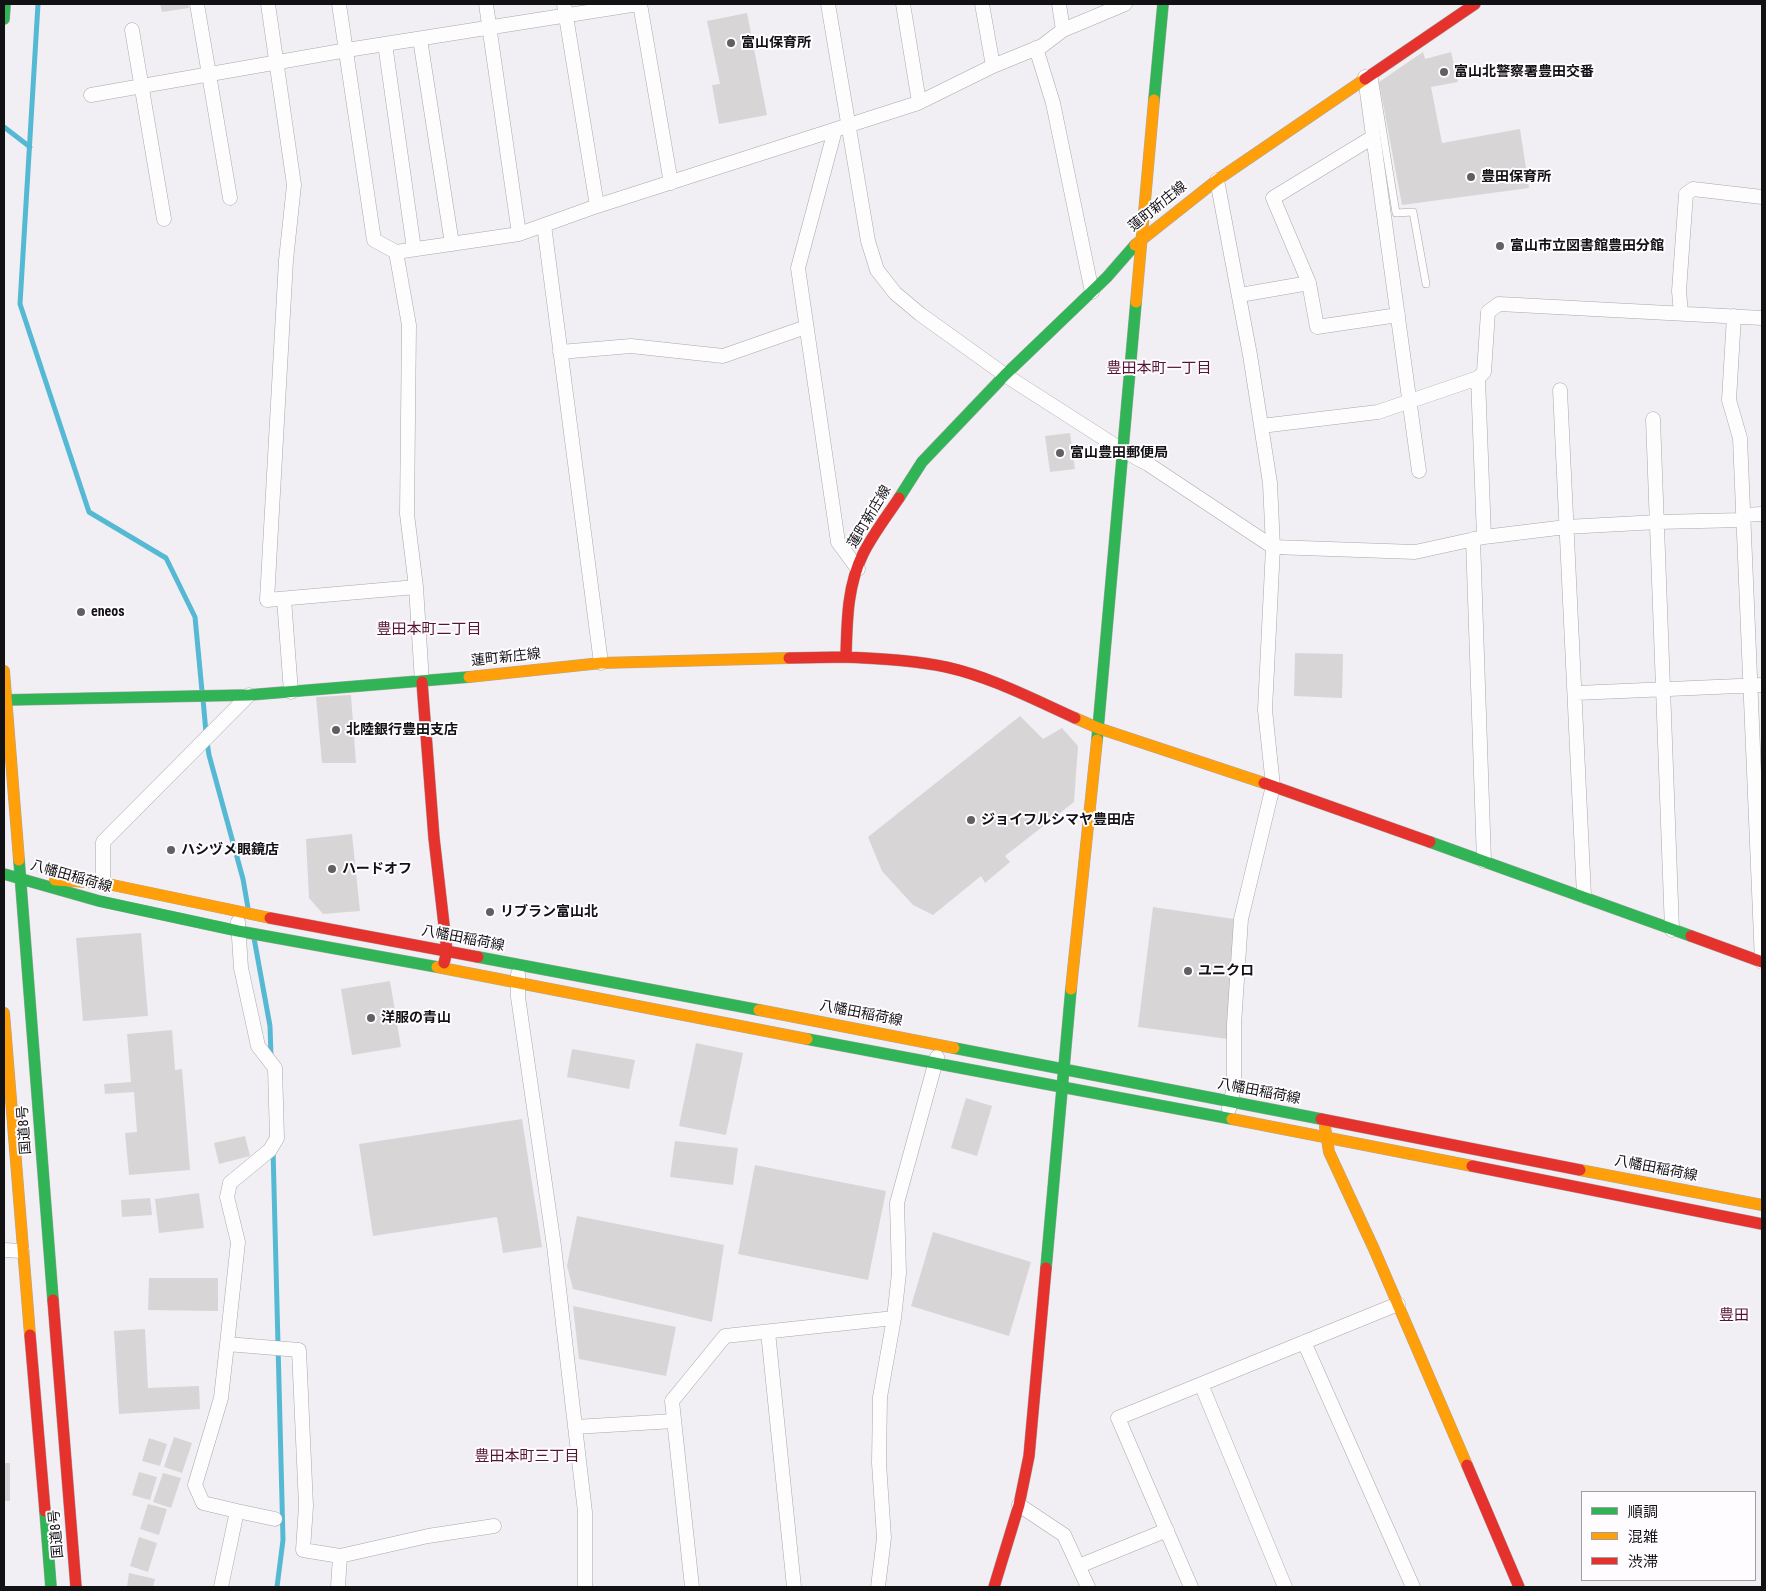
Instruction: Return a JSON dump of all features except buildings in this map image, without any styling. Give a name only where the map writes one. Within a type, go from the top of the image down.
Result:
[{"type":"main road","points":[[4,19],[5,4]]},
{"type":"main road","points":[[994,1587],[1019,1505],[1029,1456],[1039,1362],[1061,1085],[1098,728],[1163,4]]},
{"type":"main road","name":"蓮町新庄線","points":[[5,700],[249,695],[422,682],[601,662],[846,657],[847,610],[864,554],[922,462],[1005,375],[1092,292],[1141,238],[1217,180],[1475,4]]},
{"type":"main road","points":[[846,657],[914,661],[946,667],[995,682],[1098,728],[1274,786],[1584,896],[1762,962]]},
{"type":"main road","name":"国道8号","points":[[4,671],[76,1587]]},
{"type":"main road","points":[[422,682],[434,838],[446,951],[443,970]]},
{"type":"main road","points":[[4,874],[19,878]]},
{"type":"main road","name":"八幡田稲荷線","points":[[19,878],[104,883],[238,912],[1063,1067],[1231,1103],[1762,1205]]},
{"type":"main road","name":"八幡田稲荷線","points":[[19,878],[99,901],[238,931],[443,970],[517,982],[936,1064],[1061,1085],[1325,1139],[1762,1224]]},
{"type":"main road","name":"国道8号","points":[[4,1013],[50,1587]]},
{"type":"main road","points":[[1324,1120],[1325,1139],[1519,1587]]},
{"type":"street","points":[[197,4],[230,198]]},
{"type":"street","points":[[268,4],[294,185],[286,260],[267,600],[416,587]]},
{"type":"street","points":[[339,4],[374,240],[396,252],[519,234],[597,206],[919,102],[993,66],[1036,48],[1063,30],[1125,4]]},
{"type":"street","points":[[486,4],[519,234]]},
{"type":"street","points":[[92,95],[347,50],[489,28],[565,10],[639,4],[670,183]]},
{"type":"street","points":[[828,4],[841,128],[868,241],[877,270],[895,293],[920,314],[1005,375],[1122,450],[1148,464],[1272,548],[1415,552],[1478,538],[1566,527],[1743,518],[1762,514]]},
{"type":"street","points":[[902,4],[919,102]]},
{"type":"street","points":[[982,4],[993,66]]},
{"type":"street","points":[[1059,4],[1063,30]]},
{"type":"street","points":[[565,10],[597,206]]},
{"type":"street","points":[[132,30],[144,86],[164,219]]},
{"type":"street","points":[[420,39],[452,244]]},
{"type":"street","points":[[385,44],[414,249]]},
{"type":"street","points":[[1036,48],[1053,103],[1092,292]]},
{"type":"street","points":[[1369,75],[1373,137],[1419,471]]},
{"type":"street","points":[[841,128],[798,268],[838,542],[858,569]]},
{"type":"street","points":[[1373,137],[1273,198],[1309,283],[1317,327],[1398,315]]},
{"type":"street","points":[[1217,180],[1240,295],[1270,484],[1272,548],[1265,710],[1274,786],[1241,919],[1234,1024],[1234,1088],[1228,1119]]},
{"type":"street","points":[[1681,313],[1679,291],[1686,194],[1693,189],[1762,197]]},
{"type":"street","points":[[544,225],[601,662]]},
{"type":"street","points":[[396,252],[409,325],[407,514],[416,587],[422,682]]},
{"type":"street","points":[[1240,295],[1309,283]]},
{"type":"street","points":[[1261,426],[1378,412],[1410,402],[1446,387],[1478,378],[1484,372],[1488,312],[1499,304],[1762,318]]},
{"type":"street","points":[[1734,316],[1729,400],[1740,438],[1743,518],[1757,686],[1762,962]]},
{"type":"street","points":[[560,352],[631,346],[723,356],[806,327]]},
{"type":"street","points":[[1478,378],[1478,538],[1484,861]]},
{"type":"street","points":[[1560,390],[1576,693],[1584,896]]},
{"type":"street","points":[[1653,418],[1672,930]]},
{"type":"street","points":[[284,599],[291,692]]},
{"type":"street","points":[[1576,693],[1663,688],[1757,686]]},
{"type":"street","points":[[104,883],[103,842],[249,695]]},
{"type":"street","points":[[238,912],[241,968],[258,1046],[275,1068],[277,1138],[270,1150],[230,1183],[227,1197],[238,1242],[221,1398],[195,1485],[203,1503],[274,1520]]},
{"type":"street","points":[[519,966],[517,982],[554,1246],[585,1512],[585,1587]]},
{"type":"street","points":[[878,1587],[884,1538],[879,1463],[880,1397],[894,1318],[899,1273],[897,1203],[941,1045]]},
{"type":"street","points":[[4,1250],[22,1251]]},
{"type":"street","points":[[1191,1587],[1118,1418],[1398,1304]]},
{"type":"street","points":[[692,1587],[672,1401],[724,1336],[894,1318]]},
{"type":"street","points":[[768,1332],[794,1587]]},
{"type":"street","points":[[1304,1342],[1413,1587]]},
{"type":"street","points":[[227,1344],[299,1350],[306,1506],[303,1550],[340,1556],[428,1536],[494,1526]]},
{"type":"street","points":[[1201,1384],[1285,1587]]},
{"type":"street","points":[[575,1427],[674,1421]]},
{"type":"street","points":[[1019,1505],[1064,1535],[1088,1587]]},
{"type":"street","points":[[221,1587],[237,1511]]},
{"type":"street","points":[[1079,1566],[1167,1530]]},
{"type":"street","points":[[338,1587],[340,1556]]},
{"type":"lane","points":[[1369,75],[1396,213],[1413,212],[1426,284]]},
{"type":"waterway","points":[[38,4],[20,304],[89,512],[166,558],[195,617],[202,691]]},
{"type":"waterway","points":[[4,127],[30,147]]},
{"type":"waterway","points":[[203,699],[206,733]]},
{"type":"waterway","points":[[207,742],[243,879],[248,908]]},
{"type":"waterway","points":[[254,938],[270,1026],[271,1056]]},
{"type":"waterway","points":[[273,1149],[283,1540],[277,1587]]},
{"type":"traffic: fast","points":[[4,19],[5,4]]},
{"type":"traffic: fast","points":[[1154,100],[1163,4]]},
{"type":"traffic: fast","points":[[899,498],[922,462],[1005,375],[1107,277],[1135,245]]},
{"type":"traffic: fast","points":[[1097,740],[1136,302]]},
{"type":"traffic: fast","points":[[4,700],[249,695],[469,677]]},
{"type":"traffic: fast","points":[[1430,842],[1691,936]]},
{"type":"traffic: fast","points":[[19,860],[53,1300]]},
{"type":"traffic: fast","points":[[4,874],[99,901],[238,931],[437,967]]},
{"type":"traffic: fast","points":[[478,957],[759,1010]]},
{"type":"traffic: fast","points":[[1046,1268],[1071,989]]},
{"type":"traffic: fast","points":[[807,1039],[1232,1119]]},
{"type":"traffic: fast","points":[[954,1048],[1321,1119]]},
{"type":"traffic: fast","points":[[45,1511],[51,1587]]},
{"type":"traffic: slow","points":[[1135,245],[1217,180],[1365,79]]},
{"type":"traffic: slow","points":[[1136,302],[1154,100]]},
{"type":"traffic: slow","points":[[469,677],[601,663],[789,658]]},
{"type":"traffic: slow","points":[[4,671],[19,860]]},
{"type":"traffic: slow","points":[[1075,718],[1098,728],[1264,783]]},
{"type":"traffic: slow","points":[[1071,989],[1097,740]]},
{"type":"traffic: slow","points":[[55,880],[103,883],[270,918]]},
{"type":"traffic: slow","points":[[437,967],[807,1039]]},
{"type":"traffic: slow","points":[[759,1010],[954,1048]]},
{"type":"traffic: slow","points":[[4,1013],[30,1335]]},
{"type":"traffic: slow","points":[[1232,1119],[1472,1166]]},
{"type":"traffic: slow","points":[[1325,1127],[1329,1152],[1374,1249],[1467,1465]]},
{"type":"traffic: slow","points":[[1580,1170],[1762,1205]]},
{"type":"traffic: jam","points":[[1365,79],[1475,4]]},
{"type":"traffic: jam","points":[[789,658],[846,657],[849,604],[858,566],[871,539],[899,498]]},
{"type":"traffic: jam","points":[[846,657],[896,660],[963,671],[1012,689],[1075,718]]},
{"type":"traffic: jam","points":[[422,682],[434,838],[447,951],[444,963]]},
{"type":"traffic: jam","points":[[1264,783],[1430,842]]},
{"type":"traffic: jam","points":[[270,918],[478,957]]},
{"type":"traffic: jam","points":[[1691,936],[1762,962]]},
{"type":"traffic: jam","points":[[1321,1119],[1580,1170]]},
{"type":"traffic: jam","points":[[1472,1166],[1762,1224]]},
{"type":"traffic: jam","points":[[994,1587],[1019,1505],[1029,1456],[1046,1268]]},
{"type":"traffic: jam","points":[[53,1300],[76,1587]]},
{"type":"traffic: jam","points":[[30,1335],[45,1511]]},
{"type":"traffic: jam","points":[[1467,1465],[1519,1587]]},
{"type":"place","name":"富山保育所","points":[[731,43]]},
{"type":"place","name":"富山北警察署豊田交番","points":[[1444,72]]},
{"type":"place","name":"豊田保育所","points":[[1471,177]]},
{"type":"place","name":"富山市立図書館豊田分館","points":[[1500,246]]},
{"type":"place","name":"富山豊田郵便局","points":[[1060,453]]},
{"type":"place","name":"eneos","points":[[81,612]]},
{"type":"place","name":"北陸銀行豊田支店","points":[[336,730]]},
{"type":"place","name":"ジョイフルシマヤ豊田店","points":[[971,820]]},
{"type":"place","name":"ハシヅメ眼鏡店","points":[[171,850]]},
{"type":"place","name":"ハードオフ","points":[[332,869]]},
{"type":"place","name":"リブラン富山北","points":[[490,912]]},
{"type":"place","name":"ユニクロ","points":[[1188,971]]},
{"type":"place","name":"洋服の青山","points":[[371,1018]]},
{"type":"district","name":"豊田本町一丁目","points":[[1159,369]]},
{"type":"district","name":"豊田本町二丁目","points":[[429,630]]},
{"type":"district","name":"豊田","points":[[1734,1316]]},
{"type":"district","name":"豊田本町三丁目","points":[[527,1457]]}]
